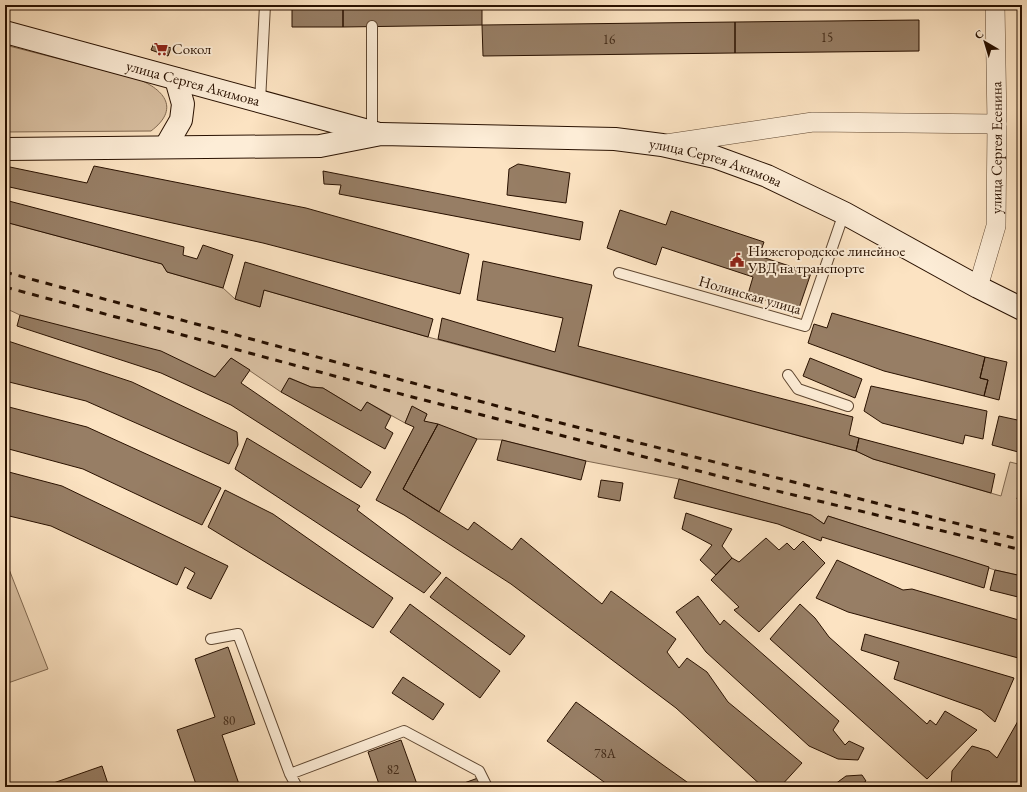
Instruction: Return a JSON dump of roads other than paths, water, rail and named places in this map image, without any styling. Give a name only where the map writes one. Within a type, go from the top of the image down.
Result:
[{"type":"main road","name":"улица Сергея Акимова","points":[[5,32],[377,133],[615,139],[662,145],[715,157],[767,176],[844,213],[978,287],[1021,308]]},
{"type":"main road","points":[[166,146],[181,120],[184,104],[176,79]]},
{"type":"main road","name":"улица Сергея Акимова","points":[[5,149],[57,150],[166,146],[320,146],[377,133]]},
{"type":"street","name":"улица Сергея Есенина","points":[[978,287],[996,226],[997,124],[995,5]]},
{"type":"street","points":[[662,145],[813,122],[997,124]]},
{"type":"lane","points":[[260,101],[265,5]]},
{"type":"lane","points":[[372,26],[377,133]]},
{"type":"lane","name":"Нолинская улица","points":[[619,273],[805,326],[844,213]]},
{"type":"lane","points":[[788,375],[798,389],[848,406]]},
{"type":"lane","points":[[211,639],[238,634],[290,774],[297,787]]},
{"type":"lane","points":[[290,774],[404,731],[479,771],[487,787]]},
{"type":"railway","points":[[5,272],[545,419],[1022,540]]},
{"type":"railway","points":[[5,287],[416,398],[773,490],[1022,550]]},
{"type":"place","name":"Сокол","points":[[161,49]]},
{"type":"place","name":"Нижегородское линейное УВД на транспорте","points":[[737,260]]}]
